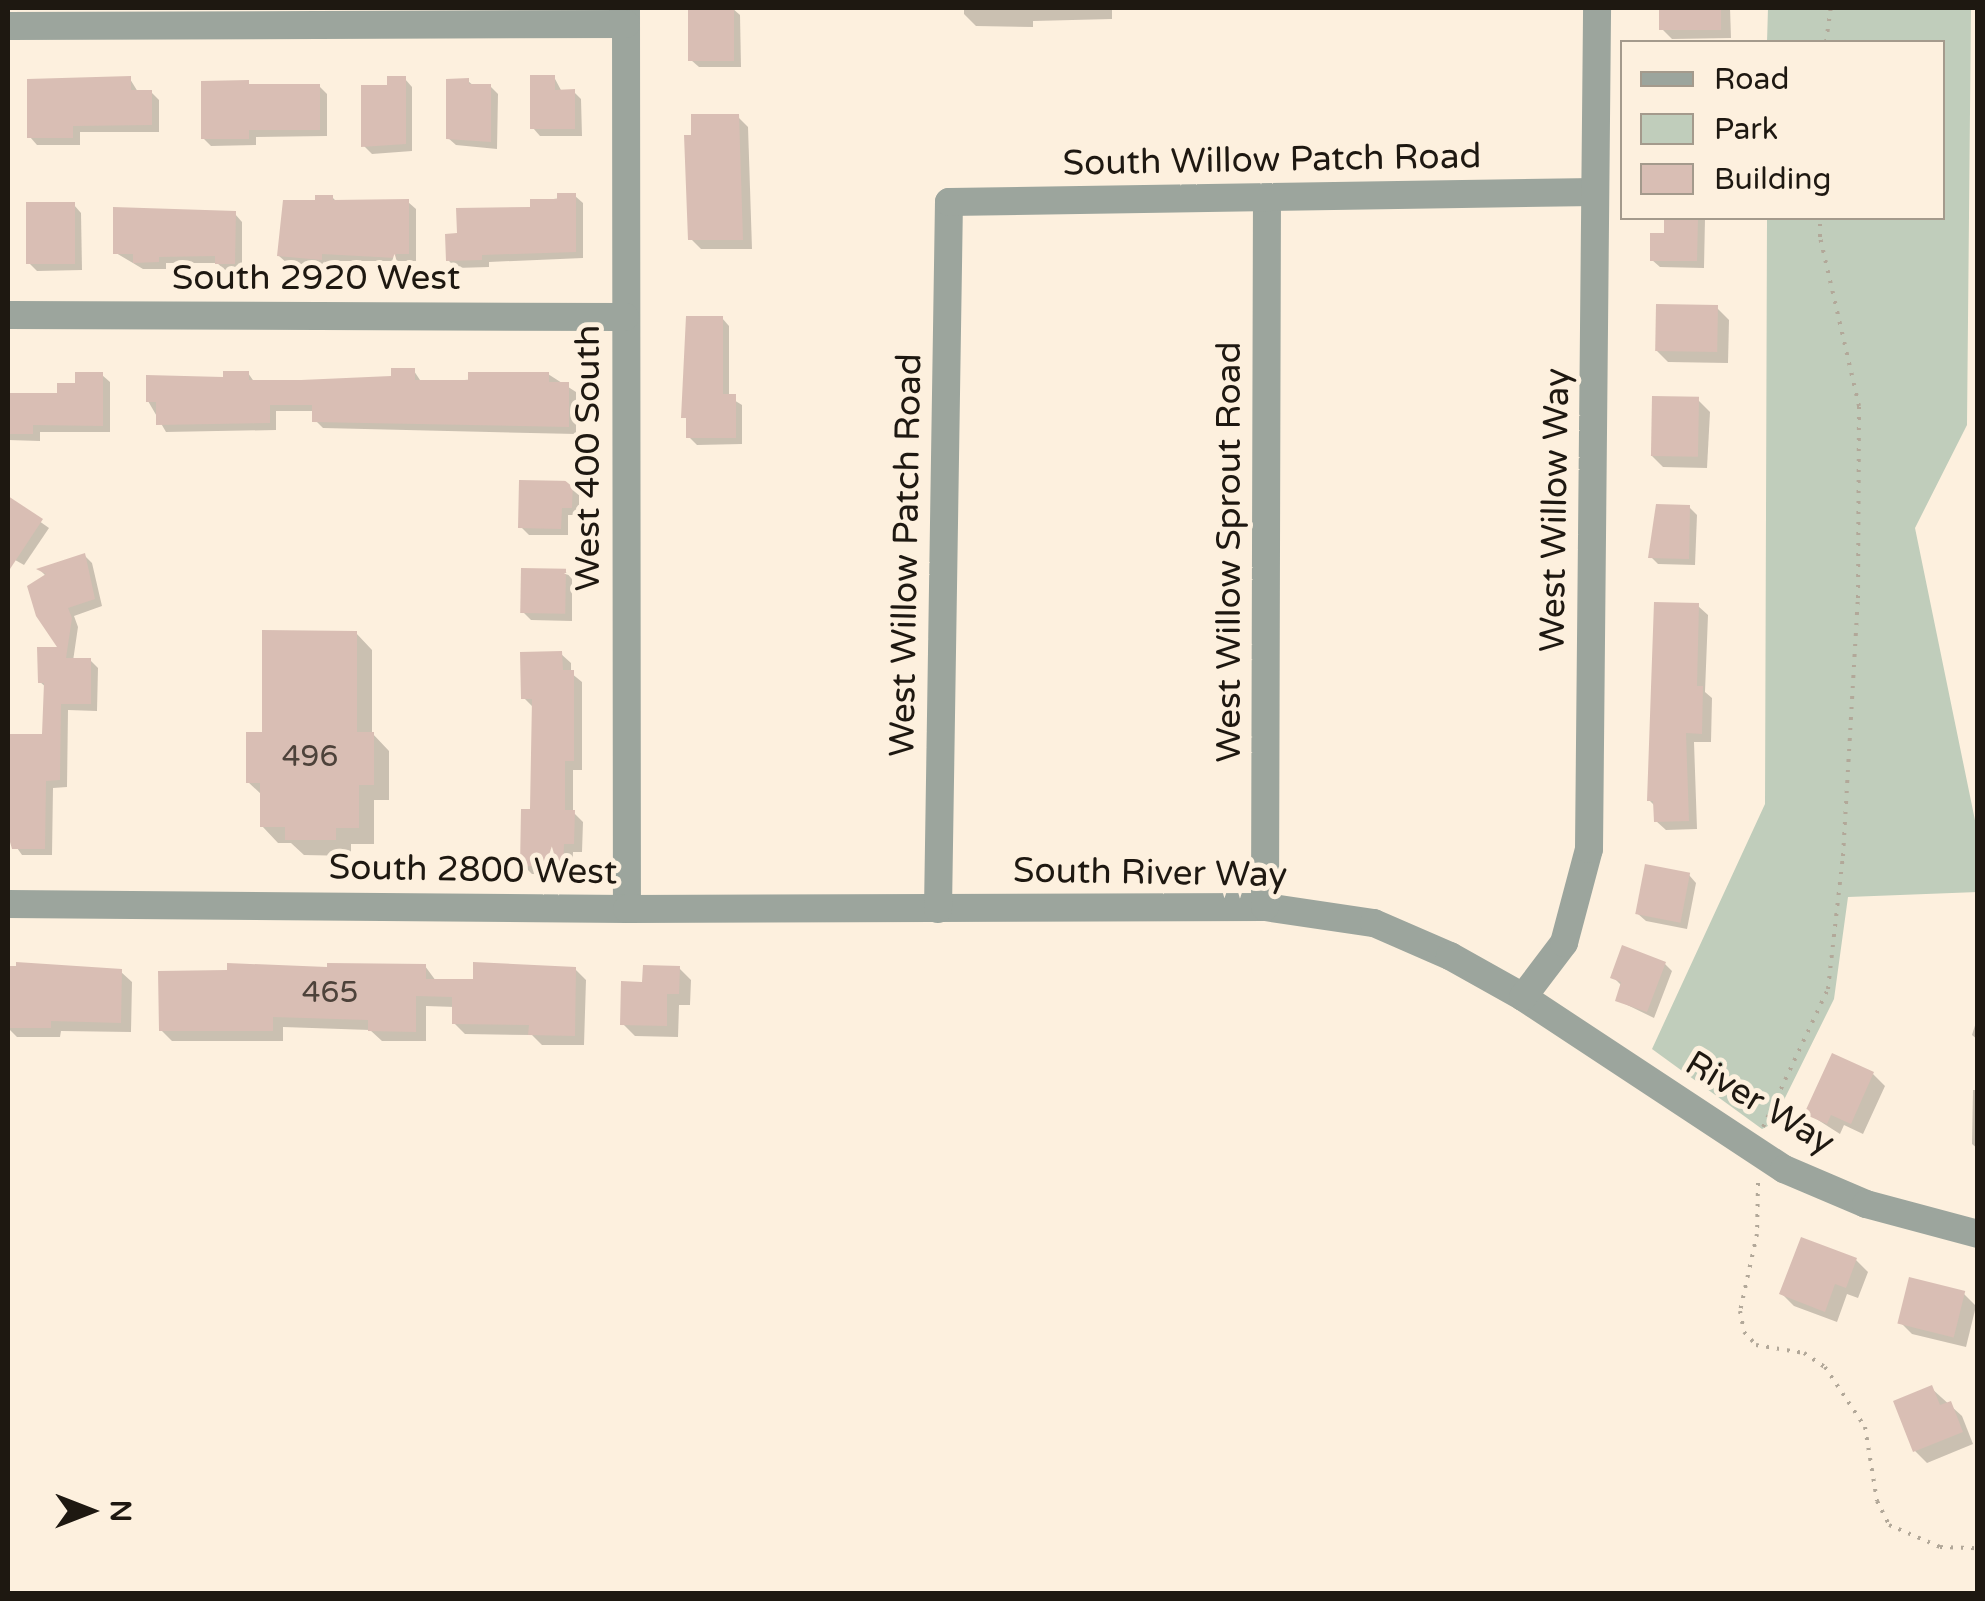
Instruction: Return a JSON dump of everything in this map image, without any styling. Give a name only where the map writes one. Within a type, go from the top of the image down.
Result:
[{"type":"street","name":"West Willow Way","points":[[1522,996],[1564,943],[1589,849],[1597,8]]},
{"type":"street","points":[[8,26],[626,16]]},
{"type":"street","name":"West 400 South","points":[[626,16],[627,909]]},
{"type":"street","name":"South Willow Patch Road","points":[[949,202],[1596,192]]},
{"type":"street","name":"West Willow Sprout Road","points":[[1265,907],[1267,198]]},
{"type":"street","name":"West Willow Patch Road","points":[[938,908],[949,202]]},
{"type":"street","name":"South 2920 West","points":[[8,315],[625,317]]},
{"type":"street","name":"South 2800 West","points":[[8,904],[938,908]]},
{"type":"street","name":"South River Way","points":[[938,908],[1265,907],[1374,923],[1450,956],[1522,996]]},
{"type":"street","name":"River Way","points":[[1522,996],[1784,1169],[1866,1204],[1978,1234]]},
{"type":"path","points":[[1826,40],[1831,8]]},
{"type":"path","points":[[1762,1129],[1828,989],[1843,856],[1858,598],[1859,406],[1820,237],[1820,220]]},
{"type":"path","points":[[1758,1179],[1757,1234],[1740,1310],[1744,1332],[1756,1345],[1804,1353],[1825,1367],[1865,1427],[1878,1501],[1889,1525],[1940,1547],[1978,1548]]},
{"type":"green space","points":[[1768,8],[1971,8],[1967,425],[1915,528],[1977,830],[1978,892],[1848,897],[1834,999],[1772,1124],[1762,1129],[1652,1049],[1765,804],[1767,220],[1945,220],[1945,40],[1767,40]]},
{"type":"building","points":[[688,8],[734,8],[734,61],[688,61]]},
{"type":"building","points":[[1659,8],[1721,8],[1721,30],[1659,30]]},
{"type":"building","points":[[530,75],[555,75],[555,90],[575,89],[575,129],[530,129]]},
{"type":"building","points":[[131,76],[131,90],[152,90],[152,125],[73,126],[73,138],[27,138],[27,79]]},
{"type":"building","points":[[387,76],[406,76],[406,144],[361,147],[361,85],[387,85]]},
{"type":"building","points":[[469,78],[469,84],[491,84],[491,142],[446,139],[446,79]]},
{"type":"building","points":[[249,80],[249,84],[320,84],[320,130],[249,130],[249,139],[201,139],[201,81]]},
{"type":"building","points":[[691,114],[739,114],[743,240],[688,240],[684,135],[691,135]]},
{"type":"building","points":[[557,193],[576,193],[576,252],[482,255],[482,260],[446,261],[445,234],[457,233],[456,208],[530,207],[530,199],[557,199]]},
{"type":"building","points":[[315,195],[333,195],[333,200],[409,199],[409,254],[396,254],[396,258],[322,254],[322,260],[277,256],[283,200],[315,200]]},
{"type":"building","points":[[26,202],[75,202],[75,264],[26,264]]},
{"type":"building","points":[[113,207],[236,211],[235,264],[215,264],[215,256],[159,257],[159,262],[133,263],[133,254],[113,254]]},
{"type":"building","points":[[1664,220],[1698,220],[1697,261],[1650,261],[1650,233],[1664,233]]},
{"type":"building","points":[[1656,304],[1718,305],[1717,352],[1655,351]]},
{"type":"building","points":[[686,316],[723,316],[723,394],[736,394],[736,438],[686,438],[686,418],[681,418]]},
{"type":"building","points":[[391,368],[415,368],[415,380],[468,380],[468,372],[549,372],[549,382],[569,382],[569,427],[312,422],[312,405],[270,405],[270,423],[156,425],[156,402],[146,402],[146,375],[223,377],[223,371],[249,371],[249,380],[301,380],[391,376]]},
{"type":"building","points":[[75,372],[103,372],[103,426],[33,425],[33,434],[8,434],[8,393],[57,393],[57,383],[75,383]]},
{"type":"building","points":[[1652,396],[1699,397],[1698,457],[1651,456]]},
{"type":"building","points":[[519,480],[573,481],[572,508],[562,508],[561,529],[518,528]]},
{"type":"building","points":[[8,496],[43,519],[8,572]]},
{"type":"building","points":[[1656,504],[1690,505],[1689,559],[1648,558]]},
{"type":"building","points":[[85,553],[95,599],[68,608],[72,618],[66,658],[91,658],[91,704],[61,704],[60,780],[46,781],[45,849],[12,849],[8,835],[8,734],[42,734],[44,683],[38,683],[37,647],[57,647],[36,616],[27,586],[46,574],[36,569]]},
{"type":"building","points":[[521,568],[566,569],[565,614],[520,613]]},
{"type":"building","points":[[1654,602],[1699,603],[1697,686],[1703,686],[1702,734],[1686,733],[1689,821],[1654,822],[1653,801],[1647,801]]},
{"type":"building","points":[[262,630],[357,631],[357,732],[374,732],[374,785],[359,785],[359,828],[336,828],[336,840],[285,840],[285,827],[260,827],[260,783],[246,783],[246,732],[262,732]]},
{"type":"building","points":[[562,651],[563,670],[574,670],[574,761],[565,761],[565,810],[575,810],[574,844],[564,844],[563,867],[520,866],[521,809],[530,809],[532,699],[521,699],[520,652]]},
{"type":"building","points":[[1645,864],[1690,873],[1680,923],[1635,914]]},
{"type":"building","points":[[1622,945],[1666,962],[1647,1012],[1615,1001],[1621,982],[1610,978]]},
{"type":"building","points":[[16,962],[122,969],[121,1023],[51,1021],[51,1028],[8,1028],[8,966],[16,966]]},
{"type":"building","points":[[473,962],[576,967],[575,1036],[528,1035],[529,1025],[452,1024],[452,997],[416,996],[416,1032],[368,1031],[368,1020],[273,1017],[273,1031],[159,1031],[158,971],[227,970],[227,963],[327,967],[327,963],[426,964],[426,979],[473,979]]},
{"type":"building","points":[[643,965],[680,966],[679,994],[667,994],[667,1026],[620,1025],[621,981],[642,982]]},
{"type":"building","points":[[1832,1053],[1874,1072],[1851,1124],[1831,1115],[1827,1124],[1804,1114]]},
{"type":"building","points":[[1801,1237],[1857,1258],[1846,1288],[1835,1284],[1825,1312],[1779,1294]]},
{"type":"building","points":[[1909,1277],[1965,1291],[1954,1338],[1897,1324]]},
{"type":"building","points":[[1932,1385],[1940,1405],[1951,1401],[1963,1432],[1913,1452],[1893,1401]]}]
